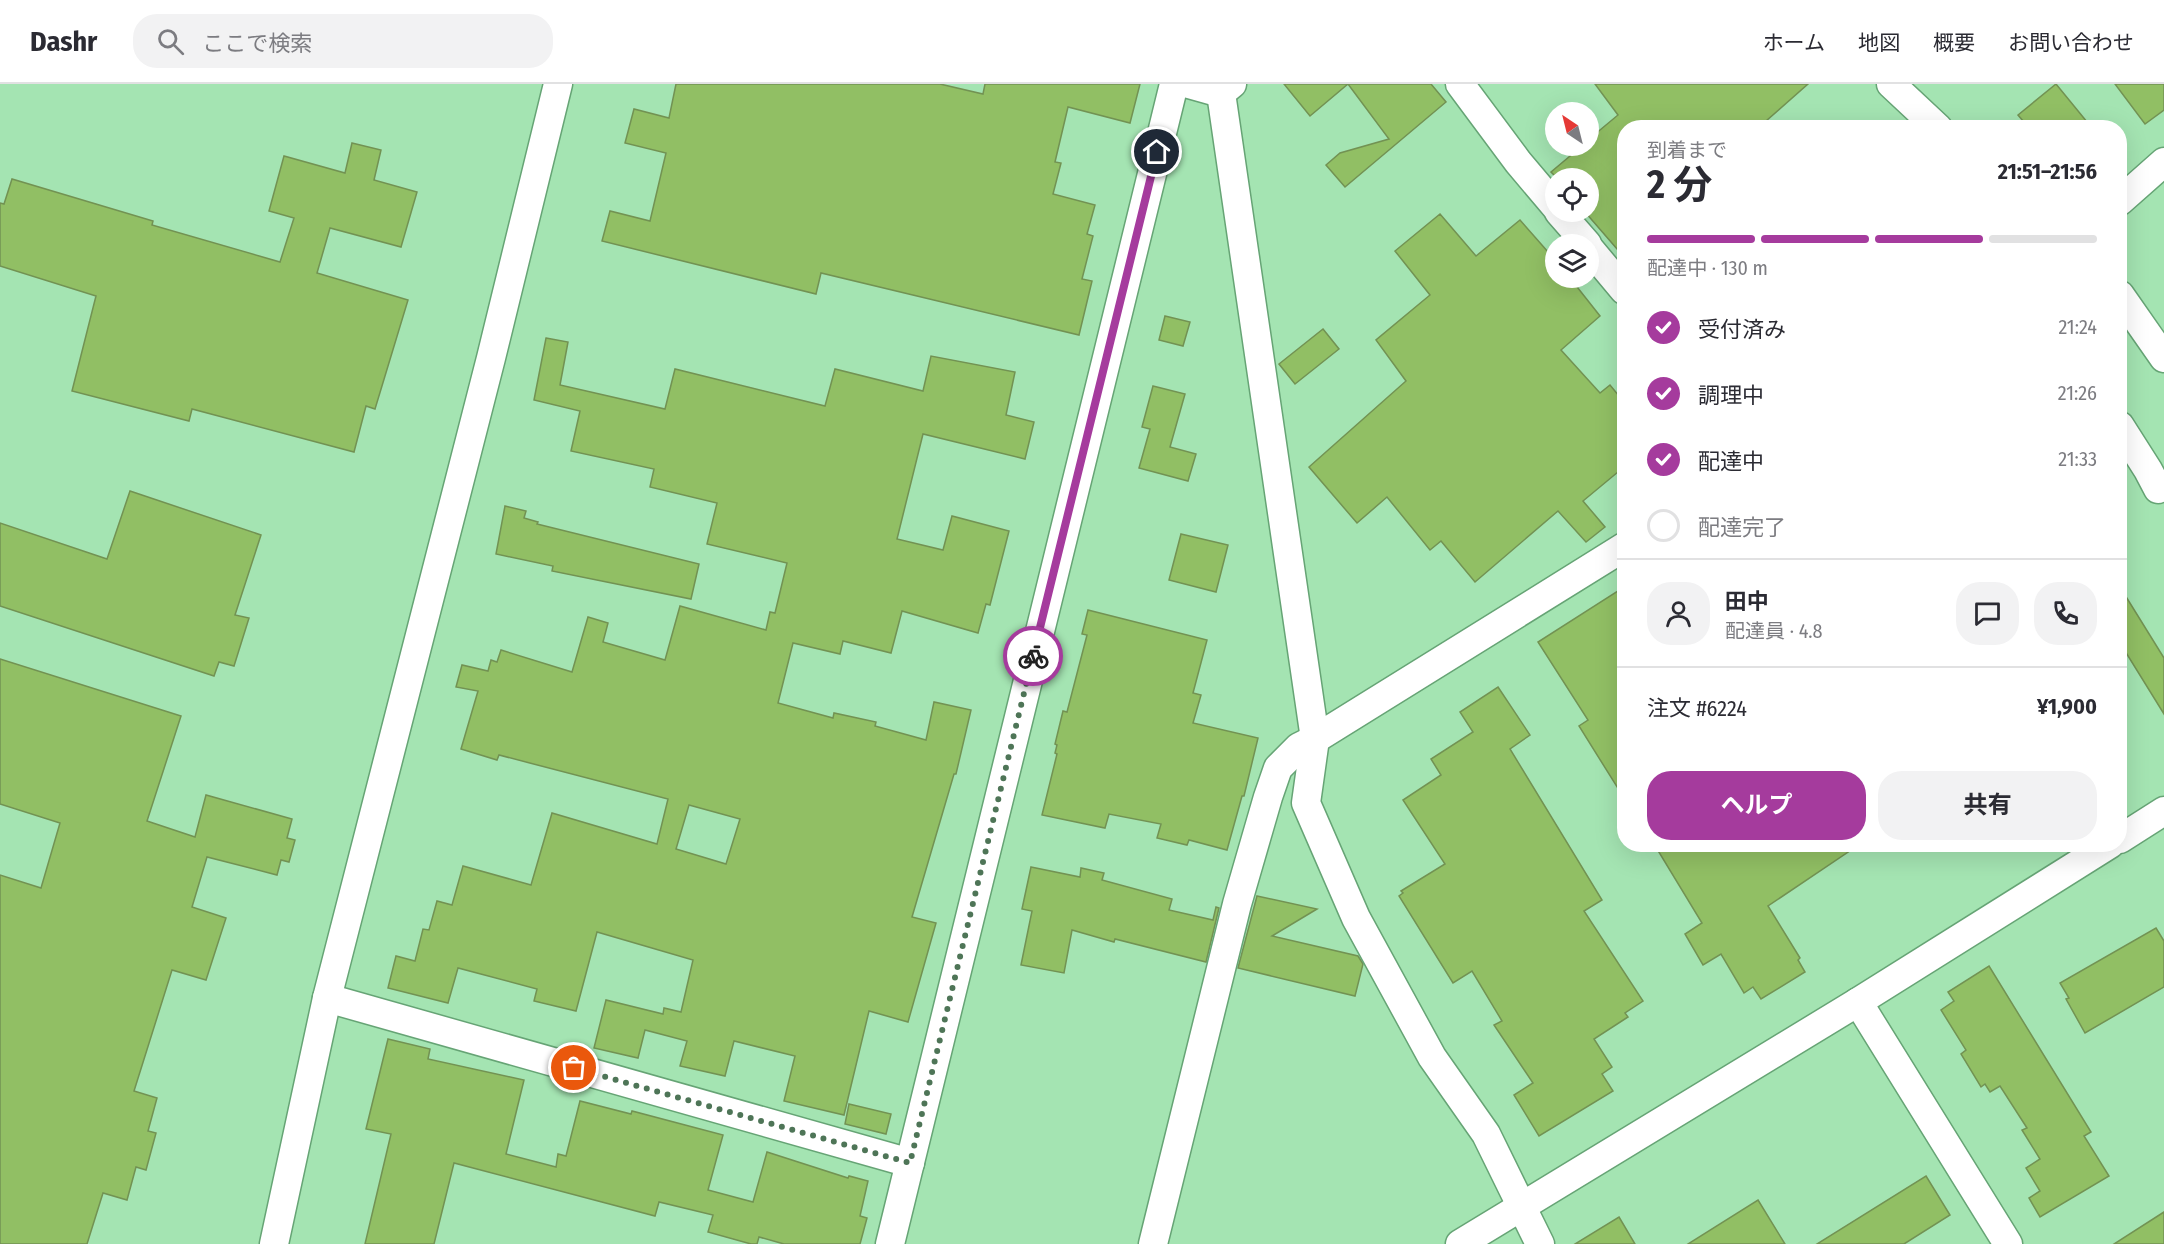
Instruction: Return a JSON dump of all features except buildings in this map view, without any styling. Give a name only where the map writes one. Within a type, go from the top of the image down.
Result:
[{"type":"street","points":[[274,1244],[327,998],[491,358],[558,84]]},
{"type":"street","points":[[890,1244],[1174,84]]},
{"type":"street","points":[[1189,84],[1226,88],[1315,739],[1306,803],[1352,908],[1432,1057],[1486,1134],[1540,1244]]},
{"type":"street","points":[[1460,84],[1518,162],[1545,194]]},
{"type":"street","points":[[1891,84],[1929,120]]},
{"type":"street","points":[[2127,195],[2164,162]]},
{"type":"street","points":[[1568,222],[1578,234]]},
{"type":"street","points":[[1599,259],[1617,281]]},
{"type":"street","points":[[2127,305],[2164,358]]},
{"type":"street","points":[[2127,437],[2158,489]]},
{"type":"street","points":[[1153,1244],[1231,926],[1278,768],[1299,747],[1617,551]]},
{"type":"street","points":[[2127,835],[2164,811]]},
{"type":"street","points":[[1460,1244],[1858,1002],[2097,852]]},
{"type":"street","points":[[327,998],[910,1163]]},
{"type":"street","points":[[1858,1002],[2008,1244]]},
{"type":"way so far","points":[[574,1068],[910,1163],[1033,656]]},
{"type":"route","points":[[1033,656],[1157,152]]}]
